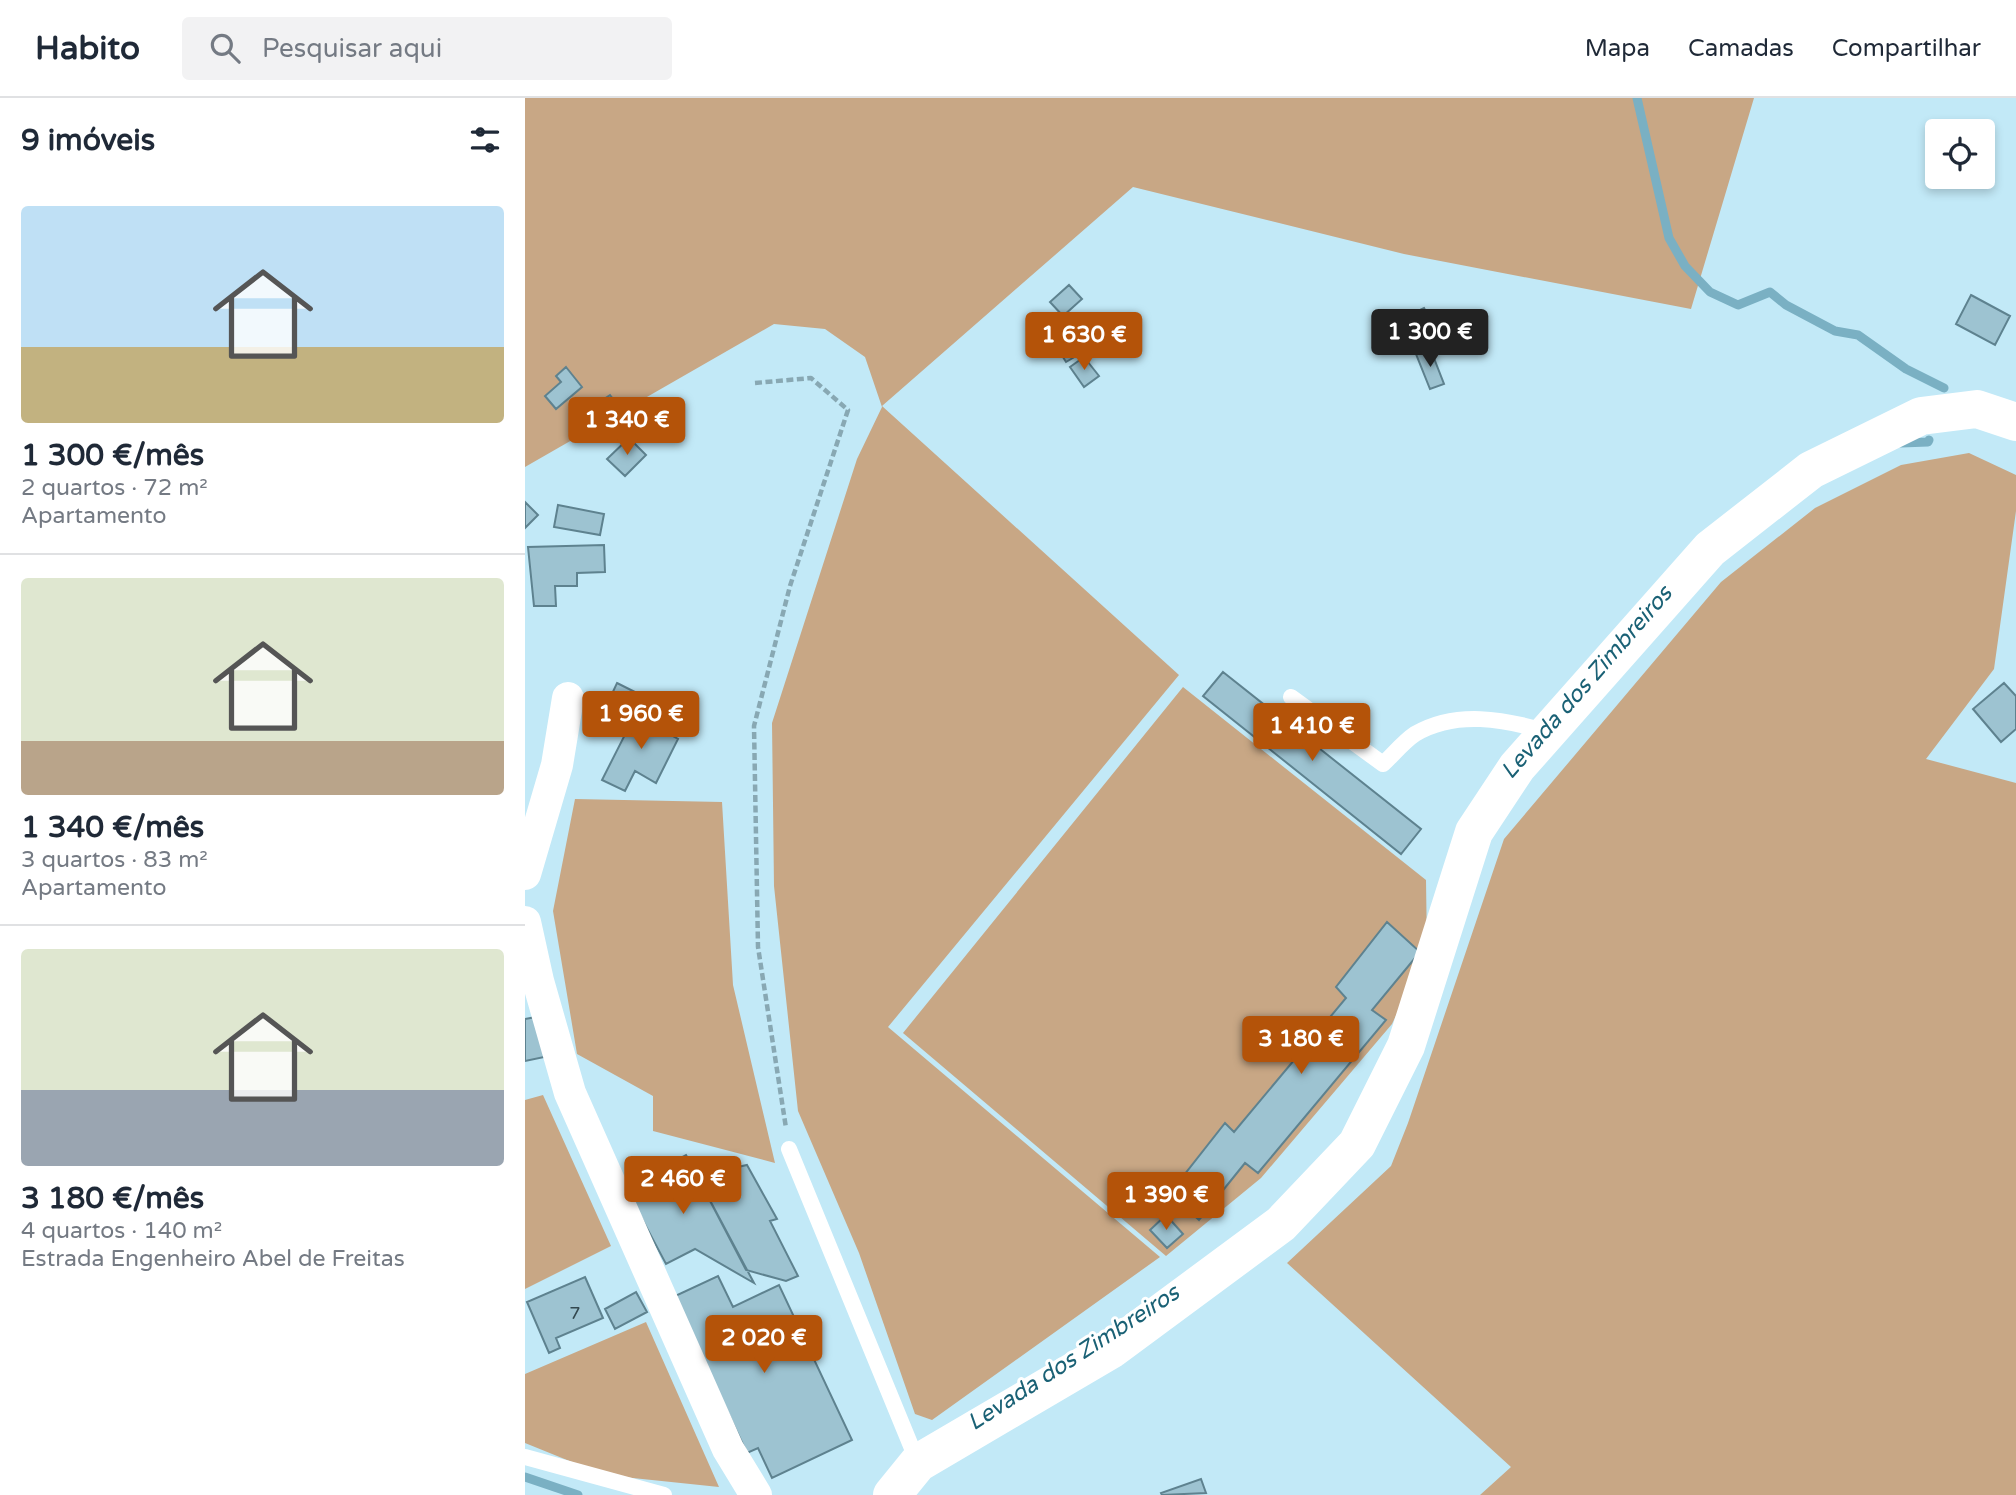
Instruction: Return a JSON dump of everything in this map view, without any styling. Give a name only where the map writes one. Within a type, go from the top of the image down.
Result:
[{"type":"main road","points":[[892,1495],[918,1463],[1112,1349],[1280,1224],[1357,1144],[1406,1046],[1474,832],[1517,767],[1710,549],[1811,470],[1921,416],[1977,409],[2016,422]]},
{"type":"street","points":[[525,874],[558,765],[568,698]]},
{"type":"street","points":[[525,922],[538,981],[570,1093],[729,1449],[756,1495]]},
{"type":"lane","points":[[1291,697],[1383,764],[1413,735],[1444,721],[1487,719],[1515,722],[1549,732]]},
{"type":"lane","points":[[789,1149],[918,1463]]},
{"type":"lane","points":[[525,1457],[664,1495]]},
{"type":"path","points":[[755,383],[811,378],[848,411],[790,586],[754,726],[758,947],[789,1149]]},
{"type":"shaded area","points":[[525,98],[1754,98],[1691,309],[1404,254],[1133,187],[882,406],[1179,675],[888,1027],[1160,1257],[932,1420],[915,1414],[859,1253],[798,1111],[774,886],[772,723],[857,459],[882,407],[865,357],[825,329],[774,324],[525,467]]},
{"type":"shaded area","points":[[1969,453],[2016,475],[2016,511],[1994,669],[1926,759],[2016,783],[2016,1495],[1480,1495],[1511,1467],[1287,1263],[1391,1166],[1504,839],[1721,582],[1815,508],[1901,465]]},
{"type":"shaded area","points":[[1183,687],[1426,880],[1427,950],[1392,1024],[1261,1178],[1166,1256],[903,1033]]},
{"type":"shaded area","points":[[575,799],[722,802],[733,985],[775,1163],[653,1131],[653,1096],[577,1054],[553,911]]},
{"type":"shaded area","points":[[543,1095],[611,1246],[525,1289],[525,1100]]},
{"type":"shaded area","points":[[646,1322],[719,1487],[604,1475],[525,1443],[525,1374]]},
{"type":"building","points":[[1069,285],[1082,299],[1063,316],[1050,302]]},
{"type":"building","points":[[1971,295],[2010,316],[1995,345],[1956,324]]},
{"type":"building","points":[[1424,308],[1439,337],[1420,347],[1405,317]]},
{"type":"building","points":[[1067,326],[1083,352],[1066,362],[1050,336]]},
{"type":"building","points":[[1430,348],[1444,384],[1430,389],[1416,354]]},
{"type":"building","points":[[1084,357],[1099,376],[1084,387],[1070,367]]},
{"type":"building","points":[[566,367],[582,387],[556,409],[545,396],[561,382],[556,376]]},
{"type":"building","points":[[610,395],[630,422],[609,438],[589,409]]},
{"type":"building","points":[[629,438],[646,455],[625,476],[607,459]]},
{"type":"building","points":[[525,502],[538,515],[525,528]]},
{"type":"building","points":[[558,505],[604,514],[600,535],[554,527]]},
{"type":"building","points":[[604,545],[605,572],[577,573],[577,586],[555,586],[556,606],[534,606],[528,547]]},
{"type":"building","points":[[1223,672],[1421,829],[1401,854],[1203,696]]},
{"type":"building","points":[[617,683],[639,694],[627,721],[604,711]]},
{"type":"building","points":[[2004,683],[2016,696],[2016,729],[2001,742],[1973,709]]},
{"type":"building","points":[[639,707],[662,718],[657,727],[678,739],[656,783],[635,771],[625,791],[602,780]]},
{"type":"building","points":[[1387,922],[1420,952],[1372,1010],[1386,1020],[1258,1173],[1245,1163],[1199,1220],[1170,1193],[1225,1123],[1234,1132],[1346,998],[1336,987]]},
{"type":"building","points":[[541,1016],[549,1056],[525,1061],[525,1019]]},
{"type":"building","points":[[686,1155],[754,1283],[695,1249],[666,1264],[625,1187]]},
{"type":"building","points":[[747,1165],[777,1219],[770,1221],[798,1276],[786,1281],[746,1270],[697,1176]]},
{"type":"building","points":[[1166,1215],[1183,1234],[1167,1248],[1150,1230]]},
{"type":"building","points":[[718,1276],[733,1307],[779,1285],[852,1440],[772,1478],[758,1448],[747,1453],[673,1297]]},
{"type":"building","points":[[585,1277],[603,1318],[556,1338],[560,1348],[549,1353],[527,1302]]},
{"type":"building","points":[[636,1292],[647,1312],[615,1329],[605,1309]]},
{"type":"building","points":[[1201,1479],[1206,1493],[1161,1493]]},
{"type":"waterway","name":"Levada dos Zimbreiros","points":[[1637,98],[1669,238],[1685,266],[1710,292],[1738,305],[1770,292],[1786,305],[1835,331],[1858,335],[1906,369],[1944,388]]},
{"type":"waterway","name":"Levada dos Zimbreiros","points":[[1901,443],[1929,440]]},
{"type":"waterway","name":"Levada dos Zimbreiros","points":[[525,1477],[578,1495]]}]
